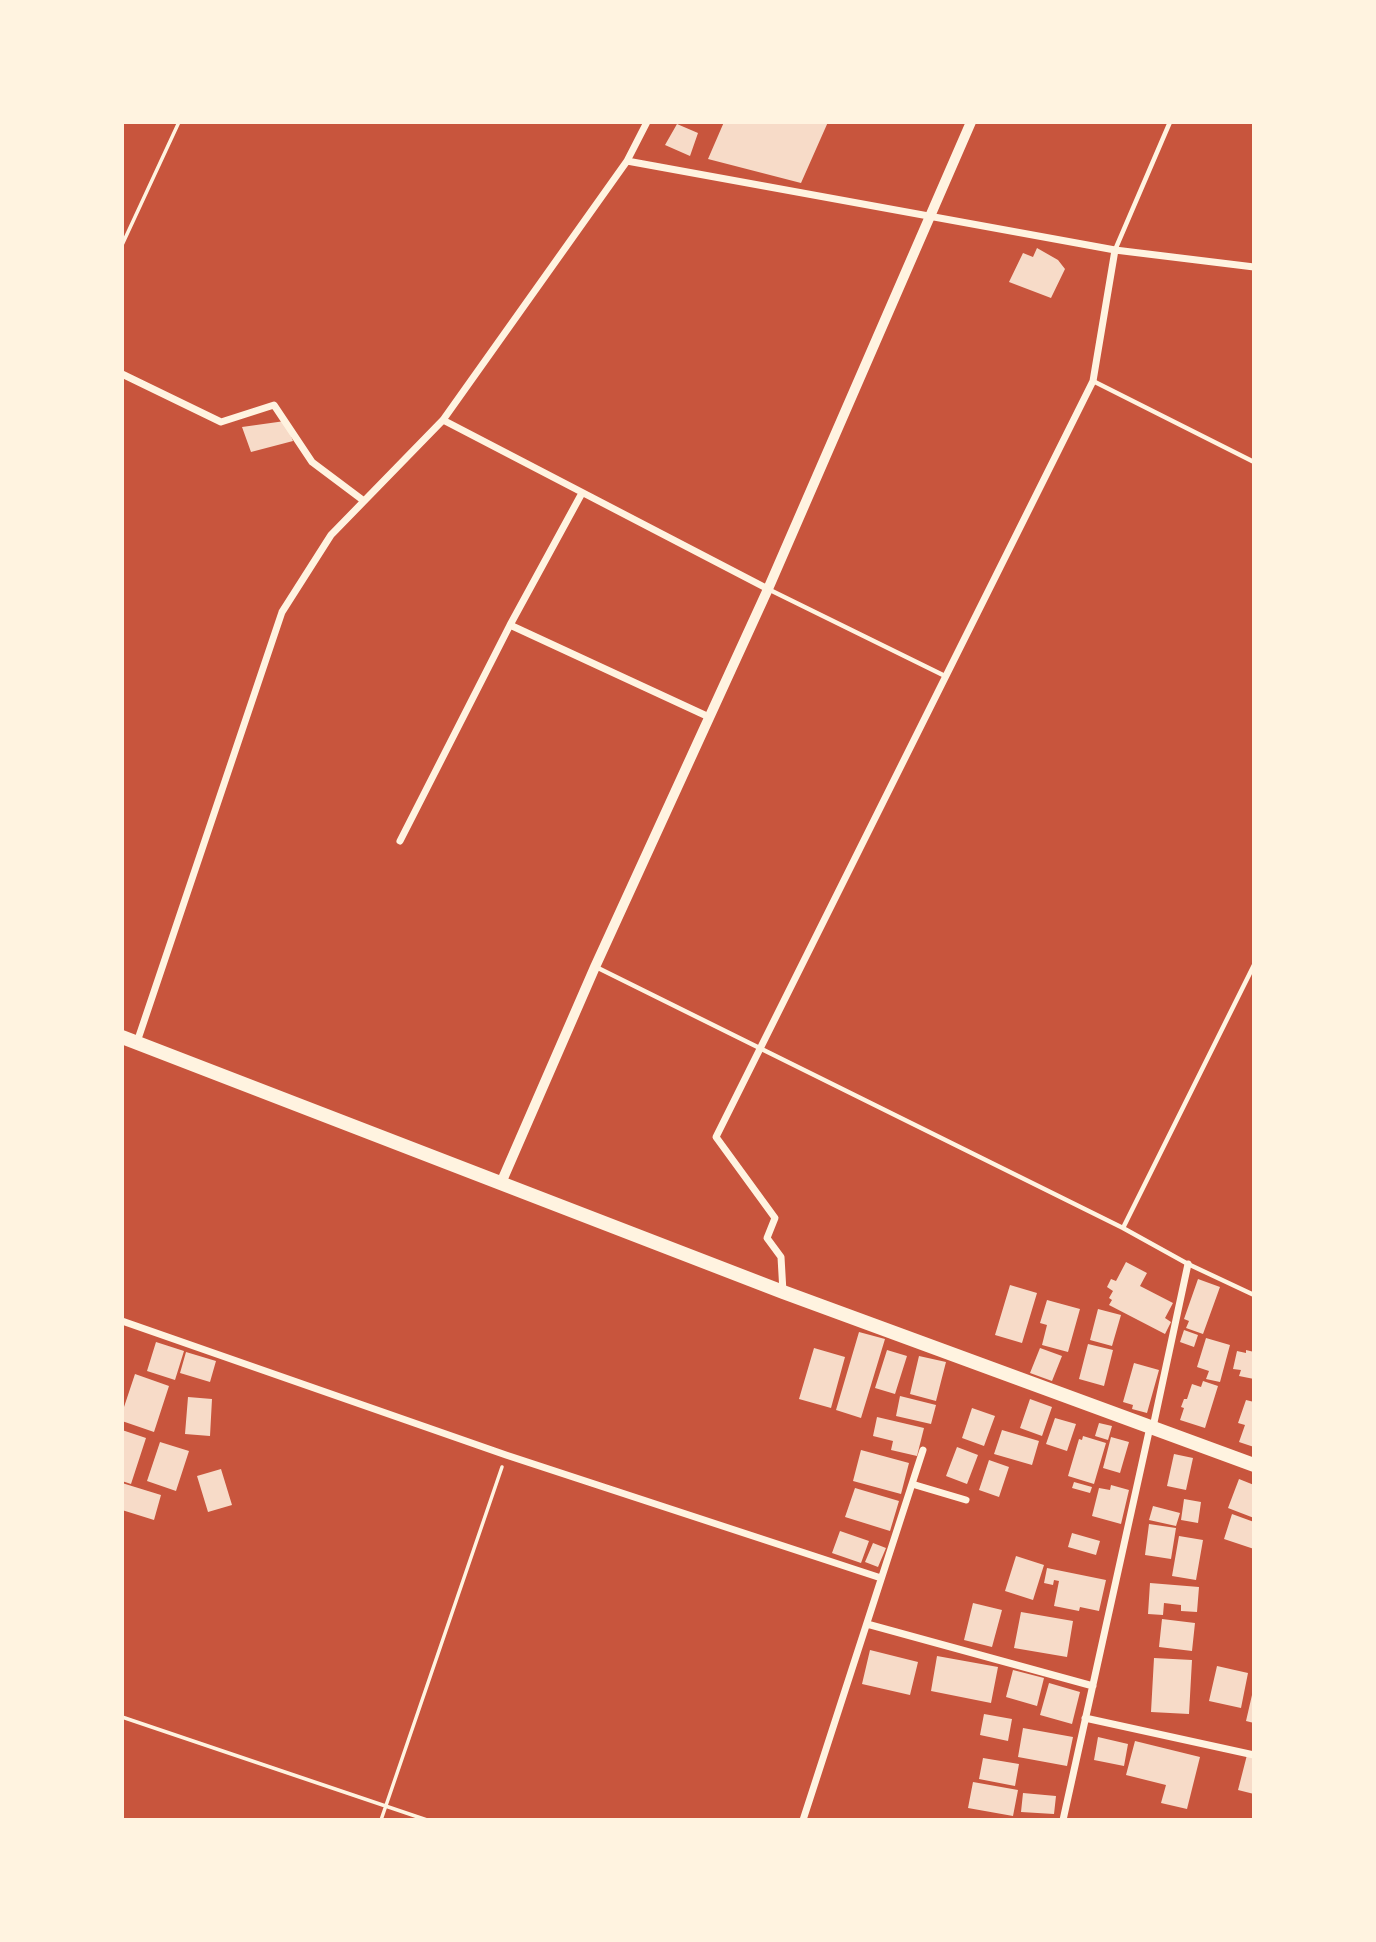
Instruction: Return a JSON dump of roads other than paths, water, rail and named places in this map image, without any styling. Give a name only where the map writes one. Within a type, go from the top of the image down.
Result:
[{"type":"main road","points":[[122,1037],[783,1292],[1254,1465]]},
{"type":"street","points":[[137,1042],[282,612],[331,535],[443,421],[627,161],[647,122]]},
{"type":"street","points":[[501,1183],[595,967],[768,589],[971,122]]},
{"type":"street","points":[[627,161],[1115,250],[1254,267]]},
{"type":"street","points":[[783,1292],[780,1258],[768,1238],[775,1218],[716,1136],[1093,381],[1115,250]]},
{"type":"street","points":[[122,374],[221,422],[274,405],[312,461],[364,501]]},
{"type":"street","points":[[443,421],[768,589]]},
{"type":"street","points":[[400,841],[510,625],[582,493]]},
{"type":"street","points":[[510,625],[709,717]]},
{"type":"street","points":[[1063,1819],[1188,1264]]},
{"type":"street","points":[[122,1321],[506,1455],[881,1578]]},
{"type":"street","points":[[803,1819],[923,1450]]},
{"type":"street","points":[[912,1484],[966,1500]]},
{"type":"street","points":[[867,1624],[1093,1686]]},
{"type":"street","points":[[1085,1718],[1254,1755]]},
{"type":"lane","points":[[1115,250],[1170,122]]},
{"type":"lane","points":[[1093,381],[1254,462]]},
{"type":"lane","points":[[768,589],[945,676]]},
{"type":"lane","points":[[1123,1228],[1254,965]]},
{"type":"lane","points":[[595,967],[1254,1295]]}]
